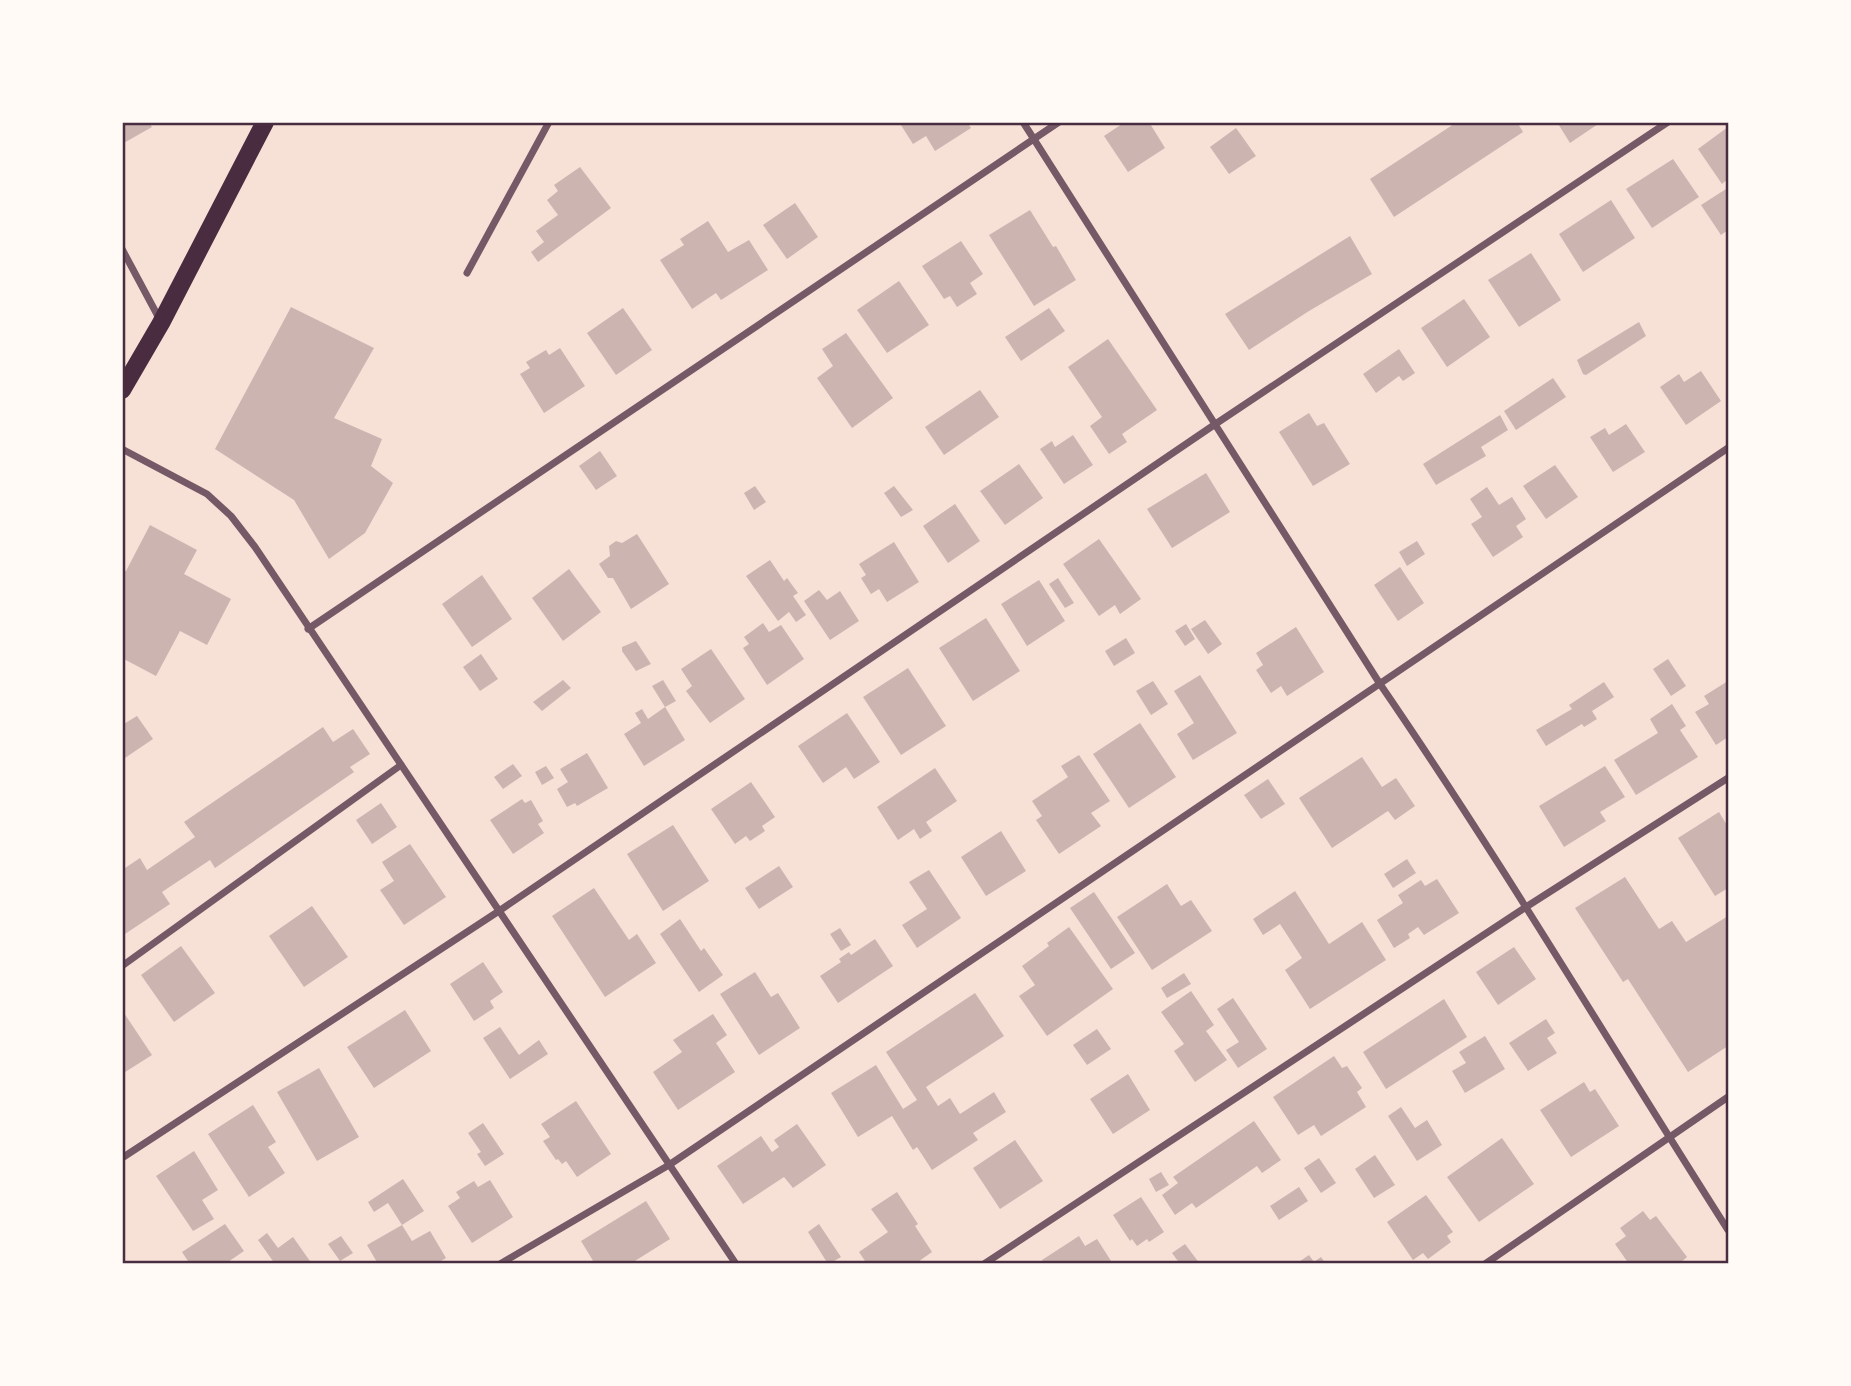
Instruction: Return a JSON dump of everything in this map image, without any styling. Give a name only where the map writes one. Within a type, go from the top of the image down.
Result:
[{"type":"main road","points":[[122,390],[161,323],[265,122]]},
{"type":"street","points":[[467,273],[548,122]]},
{"type":"street","points":[[1023,122],[1380,684],[1440,771],[1527,907],[1728,1230]]},
{"type":"street","points":[[308,629],[1059,122]]},
{"type":"street","points":[[122,1158],[499,911],[1214,425],[1668,122]]},
{"type":"street","points":[[122,249],[161,323]]},
{"type":"street","points":[[500,1264],[669,1165],[1728,447]]},
{"type":"street","points":[[122,449],[207,494],[256,547],[308,629],[736,1264]]},
{"type":"street","points":[[122,966],[401,765]]},
{"type":"street","points":[[984,1264],[1728,778]]},
{"type":"street","points":[[1485,1264],[1728,1097]]},
{"type":"building","points":[[122,122],[149,122],[152,127],[122,144]]},
{"type":"building","points":[[899,122],[967,122],[971,128],[935,151],[926,136],[913,144]]},
{"type":"building","points":[[1125,122],[1149,122],[1165,148],[1128,172],[1104,136]]},
{"type":"building","points":[[1457,122],[1517,122],[1523,132],[1394,217],[1370,179]]},
{"type":"building","points":[[1557,122],[1601,122],[1570,143]]},
{"type":"building","points":[[1728,127],[1728,179],[1722,184],[1698,149]]},
{"type":"building","points":[[1236,128],[1256,156],[1229,174],[1210,147]]},
{"type":"building","points":[[1673,159],[1699,197],[1652,228],[1626,189]]},
{"type":"building","points":[[580,167],[611,208],[538,262],[531,252],[544,242],[536,231],[558,215],[547,200],[558,191],[554,185]]},
{"type":"building","points":[[1726,189],[1728,230],[1721,235],[1701,205]]},
{"type":"building","points":[[1611,200],[1635,238],[1583,272],[1559,234]]},
{"type":"building","points":[[795,203],[818,237],[787,259],[763,225]]},
{"type":"building","points":[[1030,210],[1076,280],[1034,306],[989,235]]},
{"type":"building","points":[[708,221],[728,252],[749,240],[768,270],[721,300],[716,293],[692,309],[660,260],[684,245],[680,239]]},
{"type":"building","points":[[1350,236],[1372,274],[1249,350],[1225,314]]},
{"type":"building","points":[[961,241],[983,274],[970,283],[977,294],[957,307],[950,296],[944,299],[922,266]]},
{"type":"building","points":[[1531,253],[1561,300],[1519,327],[1488,280]]},
{"type":"building","points":[[899,281],[929,325],[887,353],[857,310]]},
{"type":"building","points":[[1464,299],[1490,337],[1447,367],[1421,328]]},
{"type":"building","points":[[291,307],[374,348],[334,418],[382,439],[371,466],[393,483],[365,533],[329,559],[294,500],[215,449]]},
{"type":"building","points":[[623,308],[652,350],[616,375],[587,333]]},
{"type":"building","points":[[1049,308],[1065,331],[1021,361],[1005,337]]},
{"type":"building","points":[[1639,322],[1646,336],[1586,375],[1583,374],[1577,360]]},
{"type":"building","points":[[846,333],[893,398],[852,428],[817,378],[833,366],[822,349]]},
{"type":"building","points":[[1108,339],[1157,410],[1122,434],[1127,442],[1109,454],[1090,426],[1102,417],[1068,367]]},
{"type":"building","points":[[560,348],[585,386],[544,413],[520,374],[530,368],[526,362],[546,350],[549,355]]},
{"type":"building","points":[[1399,349],[1415,373],[1403,381],[1399,376],[1376,393],[1363,374]]},
{"type":"building","points":[[1701,371],[1721,401],[1686,425],[1660,387],[1679,374],[1684,382]]},
{"type":"building","points":[[1553,378],[1566,397],[1516,430],[1504,411]]},
{"type":"building","points":[[980,390],[999,417],[944,455],[925,427]]},
{"type":"building","points":[[1309,413],[1317,426],[1324,423],[1350,464],[1313,486],[1279,432]]},
{"type":"building","points":[[1500,415],[1508,430],[1481,447],[1486,456],[1436,485],[1423,464]]},
{"type":"building","points":[[1626,424],[1645,452],[1613,472],[1590,437],[1605,428],[1609,435]]},
{"type":"building","points":[[1073,435],[1093,465],[1064,484],[1040,449],[1052,441],[1055,447]]},
{"type":"building","points":[[600,451],[617,476],[596,490],[579,466]]},
{"type":"building","points":[[1019,464],[1043,498],[1005,525],[980,491]]},
{"type":"building","points":[[1555,465],[1578,497],[1546,519],[1523,486]]},
{"type":"building","points":[[1206,473],[1230,512],[1172,548],[1147,509]]},
{"type":"building","points":[[755,486],[766,502],[754,510],[744,493]]},
{"type":"building","points":[[894,486],[913,510],[901,517],[884,493]]},
{"type":"building","points":[[1487,487],[1499,505],[1512,497],[1526,519],[1516,526],[1523,537],[1493,557],[1471,524],[1482,517],[1470,499]]},
{"type":"building","points":[[955,504],[980,541],[948,563],[923,526]]},
{"type":"building","points":[[150,525],[197,550],[184,574],[231,599],[207,645],[180,631],[156,676],[122,658],[122,570],[126,571]]},
{"type":"building","points":[[637,534],[669,584],[631,609],[613,578],[608,578],[599,564],[610,556],[609,546],[616,541],[622,543]]},
{"type":"building","points":[[1099,539],[1141,599],[1120,614],[1115,605],[1099,616],[1063,564]]},
{"type":"building","points":[[1417,541],[1425,554],[1407,566],[1399,552]]},
{"type":"building","points":[[894,542],[919,582],[887,602],[879,589],[871,594],[861,578],[866,575],[859,564]]},
{"type":"building","points":[[770,560],[784,581],[787,578],[798,593],[793,596],[806,615],[796,622],[789,612],[778,621],[746,576]]},
{"type":"building","points":[[1400,567],[1424,603],[1398,621],[1374,585]]},
{"type":"building","points":[[569,569],[601,612],[563,641],[532,598]]},
{"type":"building","points":[[482,575],[512,619],[472,647],[442,604]]},
{"type":"building","points":[[1058,578],[1074,603],[1065,608],[1049,584]]},
{"type":"building","points":[[1039,580],[1065,621],[1027,646],[1001,604]]},
{"type":"building","points":[[819,590],[827,600],[840,591],[859,621],[830,640],[804,601]]},
{"type":"building","points":[[986,618],[1020,671],[973,701],[939,648]]},
{"type":"building","points":[[1205,620],[1222,644],[1208,654],[1191,629]]},
{"type":"building","points":[[763,623],[769,632],[781,625],[804,659],[767,685],[743,648],[749,644],[744,637]]},
{"type":"building","points":[[1186,624],[1195,639],[1185,646],[1175,631]]},
{"type":"building","points":[[1296,627],[1324,672],[1287,696],[1281,686],[1271,693],[1256,670],[1263,665],[1256,653]]},
{"type":"building","points":[[1126,638],[1135,653],[1114,666],[1105,651]]},
{"type":"building","points":[[636,641],[651,664],[636,671],[622,647]]},
{"type":"building","points":[[711,649],[745,699],[710,723],[686,691],[692,686],[681,669]]},
{"type":"building","points":[[481,654],[498,679],[480,691],[463,667]]},
{"type":"building","points":[[1668,659],[1686,686],[1671,696],[1653,669]]},
{"type":"building","points":[[908,668],[946,726],[901,755],[863,697]]},
{"type":"building","points":[[1200,675],[1237,733],[1193,760],[1177,734],[1194,723],[1174,691]]},
{"type":"building","points":[[563,680],[571,688],[542,711],[533,702]]},
{"type":"building","points":[[663,680],[676,701],[665,707],[652,686]]},
{"type":"building","points":[[1153,681],[1168,704],[1151,715],[1136,691]]},
{"type":"building","points":[[1728,681],[1728,737],[1716,745],[1695,712],[1709,704],[1704,696]]},
{"type":"building","points":[[1604,682],[1614,697],[1592,711],[1597,719],[1584,727],[1582,724],[1546,746],[1536,730],[1572,709],[1569,705]]},
{"type":"building","points":[[1672,704],[1686,726],[1680,730],[1698,757],[1636,795],[1614,760],[1658,733],[1650,719]]},
{"type":"building","points":[[665,707],[685,740],[644,766],[624,734],[641,723],[635,713],[642,709],[648,719]]},
{"type":"building","points":[[847,713],[880,762],[854,779],[846,767],[823,783],[798,746]]},
{"type":"building","points":[[137,716],[153,739],[122,760],[122,725]]},
{"type":"building","points":[[1140,723],[1176,777],[1129,808],[1093,754]]},
{"type":"building","points":[[323,727],[333,742],[353,729],[370,754],[350,767],[354,772],[215,868],[210,860],[162,892],[170,904],[122,936],[122,870],[140,858],[147,870],[195,837],[184,822]]},
{"type":"building","points":[[587,753],[608,788],[577,806],[575,803],[567,807],[557,789],[568,782],[560,769]]},
{"type":"building","points":[[1079,755],[1110,801],[1091,813],[1101,826],[1059,854],[1036,820],[1042,816],[1032,801],[1068,777],[1061,766]]},
{"type":"building","points":[[1362,757],[1382,787],[1396,778],[1415,806],[1395,820],[1388,811],[1332,848],[1299,798]]},
{"type":"building","points":[[513,764],[522,776],[503,789],[494,777]]},
{"type":"building","points":[[546,766],[554,778],[542,785],[535,772]]},
{"type":"building","points":[[1605,766],[1625,797],[1600,812],[1606,821],[1564,847],[1539,806]]},
{"type":"building","points":[[935,768],[957,801],[926,822],[932,831],[920,839],[914,829],[898,840],[877,807]]},
{"type":"building","points":[[1268,779],[1285,804],[1261,819],[1244,795]]},
{"type":"building","points":[[751,782],[775,817],[762,826],[765,831],[750,841],[746,836],[735,844],[711,809]]},
{"type":"building","points":[[522,799],[525,803],[531,800],[543,821],[538,824],[544,833],[513,854],[490,820]]},
{"type":"building","points":[[381,803],[397,827],[372,844],[356,820]]},
{"type":"building","points":[[1719,812],[1728,827],[1728,888],[1715,896],[1678,838]]},
{"type":"building","points":[[673,825],[709,881],[663,911],[627,854]]},
{"type":"building","points":[[1001,831],[1026,871],[986,896],[961,857]]},
{"type":"building","points":[[410,844],[446,897],[404,925],[380,890],[394,881],[382,862]]},
{"type":"building","points":[[1407,859],[1416,873],[1393,888],[1384,874]]},
{"type":"building","points":[[779,866],[793,887],[759,909],[745,888]]},
{"type":"building","points":[[929,870],[961,918],[917,948],[902,925],[927,909],[909,882]]},
{"type":"building","points":[[1625,877],[1659,929],[1672,921],[1686,942],[1728,916],[1728,1046],[1688,1072],[1628,979],[1623,982],[1575,908]]},
{"type":"building","points":[[1437,879],[1459,913],[1424,935],[1418,927],[1408,934],[1410,938],[1394,948],[1377,920],[1403,903],[1398,895],[1421,880],[1425,886]]},
{"type":"building","points":[[1167,884],[1181,906],[1191,900],[1212,931],[1152,970],[1117,917]]},
{"type":"building","points":[[594,888],[629,940],[637,934],[656,963],[605,997],[552,916]]},
{"type":"building","points":[[1295,891],[1329,944],[1362,922],[1386,960],[1310,1009],[1285,970],[1302,958],[1280,924],[1263,935],[1253,919]]},
{"type":"building","points":[[1094,892],[1135,953],[1111,969],[1070,908]]},
{"type":"building","points":[[312,906],[348,957],[304,987],[269,936]]},
{"type":"building","points":[[680,919],[701,951],[704,948],[723,975],[699,992],[660,934]]},
{"type":"building","points":[[1069,927],[1113,989],[1047,1036],[1019,996],[1035,985],[1022,966]]},
{"type":"building","points":[[840,928],[851,945],[841,951],[830,934]]},
{"type":"building","points":[[875,939],[893,966],[838,1003],[820,976],[841,962],[839,959],[849,952],[851,955]]},
{"type":"building","points":[[181,946],[215,993],[174,1022],[141,975]]},
{"type":"building","points":[[1514,947],[1536,979],[1498,1005],[1476,972]]},
{"type":"building","points":[[483,962],[503,992],[490,1001],[494,1008],[474,1021],[450,984]]},
{"type":"building","points":[[755,972],[771,997],[778,993],[800,1028],[759,1055],[720,994]]},
{"type":"building","points":[[1184,973],[1191,984],[1167,998],[1161,988]]},
{"type":"building","points":[[1191,991],[1214,1025],[1206,1031],[1227,1060],[1195,1082],[1174,1051],[1184,1044],[1161,1012]]},
{"type":"building","points":[[975,993],[1004,1036],[926,1087],[938,1106],[950,1098],[960,1114],[994,1092],[1006,1112],[973,1133],[978,1140],[932,1170],[917,1147],[913,1150],[892,1116],[858,1137],[831,1093],[876,1065],[903,1109],[917,1100],[886,1052]]},
{"type":"building","points":[[1233,998],[1267,1049],[1238,1068],[1226,1050],[1239,1042],[1217,1009]]},
{"type":"building","points":[[1444,999],[1467,1037],[1386,1089],[1363,1052]]},
{"type":"building","points":[[122,1010],[152,1055],[122,1074]]},
{"type":"building","points":[[405,1010],[431,1051],[374,1088],[347,1047]]},
{"type":"building","points":[[713,1014],[727,1035],[716,1043],[735,1072],[678,1110],[653,1072],[682,1052],[673,1040]]},
{"type":"building","points":[[1546,1019],[1555,1033],[1547,1038],[1557,1053],[1528,1071],[1509,1043]]},
{"type":"building","points":[[500,1027],[519,1055],[539,1040],[548,1054],[510,1079],[483,1038]]},
{"type":"building","points":[[1097,1029],[1111,1049],[1087,1065],[1073,1045]]},
{"type":"building","points":[[1485,1036],[1505,1069],[1465,1093],[1452,1071],[1466,1063],[1459,1052]]},
{"type":"building","points":[[1334,1056],[1342,1068],[1347,1066],[1362,1088],[1357,1092],[1366,1107],[1321,1136],[1314,1125],[1298,1135],[1273,1097]]},
{"type":"building","points":[[319,1068],[359,1137],[317,1161],[277,1092]]},
{"type":"building","points":[[1128,1074],[1150,1110],[1113,1134],[1090,1099]]},
{"type":"building","points":[[1584,1082],[1590,1092],[1595,1089],[1619,1126],[1571,1157],[1540,1110]]},
{"type":"building","points":[[576,1101],[611,1154],[577,1177],[566,1161],[562,1164],[556,1160],[543,1141],[550,1137],[541,1124]]},
{"type":"building","points":[[253,1105],[276,1142],[268,1147],[285,1173],[249,1197],[208,1134]]},
{"type":"building","points":[[1401,1107],[1415,1128],[1427,1120],[1442,1145],[1417,1161],[1388,1116]]},
{"type":"building","points":[[1254,1121],[1281,1160],[1262,1173],[1257,1166],[1196,1208],[1192,1203],[1175,1215],[1162,1195],[1178,1183],[1173,1177]]},
{"type":"building","points":[[483,1123],[504,1154],[485,1166],[477,1154],[481,1152],[468,1133]]},
{"type":"building","points":[[797,1124],[826,1165],[793,1188],[784,1177],[743,1204],[717,1166],[761,1136],[772,1152],[779,1147],[774,1140]]},
{"type":"building","points":[[1502,1138],[1534,1184],[1479,1222],[1447,1177]]},
{"type":"building","points":[[1015,1140],[1043,1181],[1000,1209],[973,1168]]},
{"type":"building","points":[[194,1151],[218,1190],[202,1200],[214,1219],[193,1231],[156,1176]]},
{"type":"building","points":[[1375,1155],[1395,1185],[1374,1198],[1355,1169]]},
{"type":"building","points":[[1319,1158],[1336,1183],[1321,1193],[1304,1168]]},
{"type":"building","points":[[1161,1172],[1169,1185],[1156,1192],[1149,1179]]},
{"type":"building","points":[[403,1179],[424,1211],[402,1225],[388,1203],[374,1212],[368,1202]]},
{"type":"building","points":[[490,1180],[513,1217],[472,1243],[448,1206],[460,1198],[456,1192],[474,1181],[478,1187]]},
{"type":"building","points":[[1299,1187],[1308,1201],[1279,1220],[1270,1206]]},
{"type":"building","points":[[897,1192],[932,1252],[915,1264],[867,1264],[859,1252],[888,1232],[871,1209]]},
{"type":"building","points":[[1426,1195],[1453,1232],[1447,1236],[1451,1242],[1428,1259],[1423,1253],[1413,1260],[1387,1222]]},
{"type":"building","points":[[1141,1197],[1164,1232],[1137,1246],[1132,1239],[1130,1241],[1113,1215]]},
{"type":"building","points":[[646,1201],[670,1239],[630,1264],[595,1264],[581,1241]]},
{"type":"building","points":[[1643,1211],[1650,1220],[1656,1216],[1687,1257],[1679,1264],[1629,1264],[1615,1244],[1626,1236],[1620,1228]]},
{"type":"building","points":[[225,1224],[244,1251],[225,1264],[190,1264],[182,1252]]},
{"type":"building","points":[[819,1224],[841,1257],[834,1261],[836,1264],[828,1264],[808,1232]]},
{"type":"building","points":[[402,1225],[412,1241],[430,1231],[446,1258],[436,1264],[378,1264],[367,1245]]},
{"type":"building","points":[[267,1233],[278,1248],[293,1237],[312,1264],[275,1264],[258,1240]]},
{"type":"building","points":[[341,1236],[353,1253],[340,1261],[328,1244]]},
{"type":"building","points":[[1079,1236],[1085,1246],[1097,1239],[1113,1264],[1044,1264],[1042,1260]]},
{"type":"building","points":[[1185,1244],[1200,1264],[1180,1264],[1172,1253]]},
{"type":"building","points":[[1309,1255],[1314,1262],[1321,1257],[1326,1264],[1296,1264]]}]
